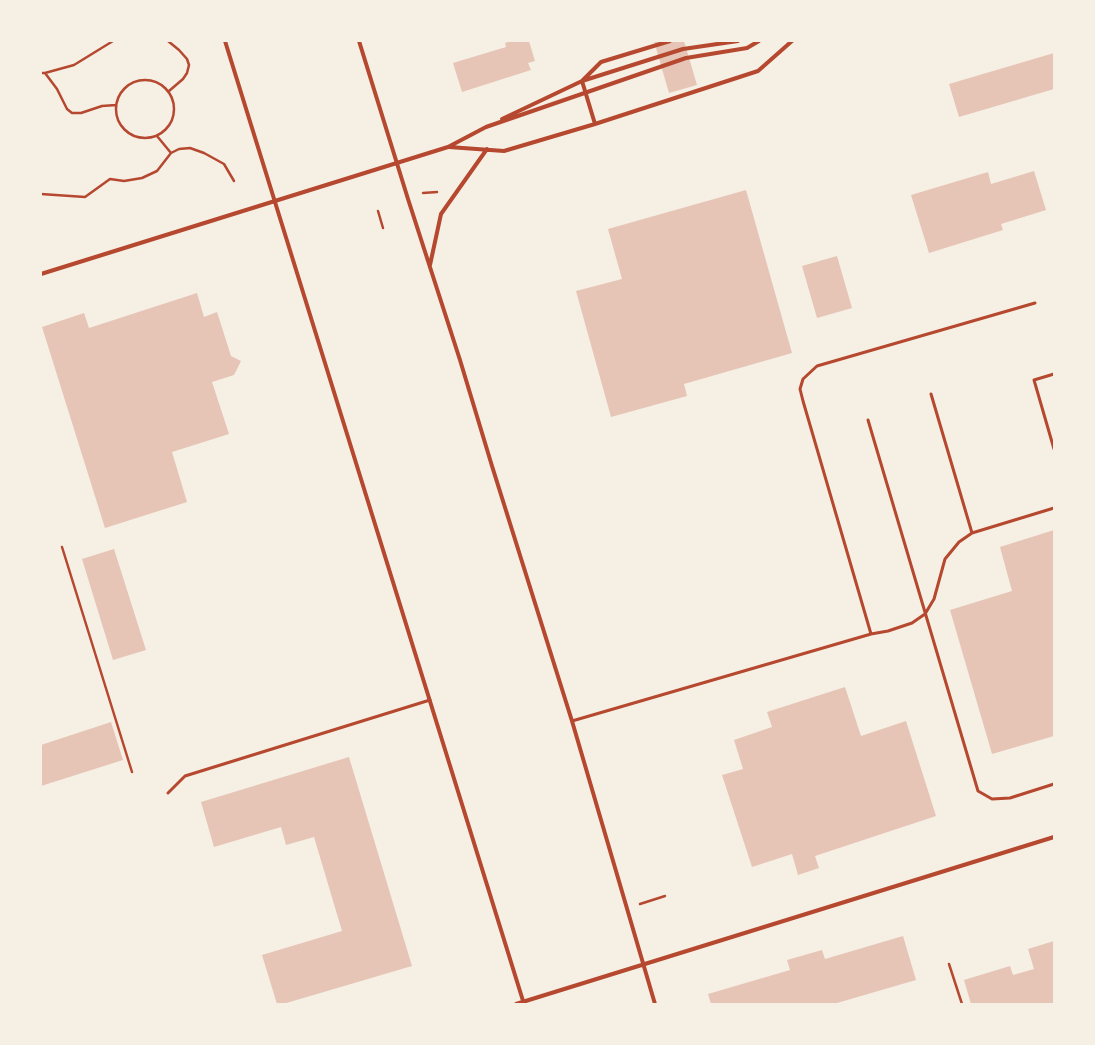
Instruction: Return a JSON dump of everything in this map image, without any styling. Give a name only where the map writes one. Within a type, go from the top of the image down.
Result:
[{"type":"street","points":[[225,41],[524,1003]]},
{"type":"street","points":[[359,41],[572,721],[655,1004]]},
{"type":"street","points":[[582,81],[601,62],[670,41]]},
{"type":"street","points":[[41,274],[448,147],[582,81],[683,49],[738,41]]},
{"type":"street","points":[[486,127],[686,58],[747,48],[759,41]]},
{"type":"street","points":[[448,147],[504,150],[595,124],[758,70],[792,41]]},
{"type":"street","points":[[582,81],[595,124]]},
{"type":"street","points":[[430,265],[441,214],[486,149]]},
{"type":"street","points":[[516,1004],[524,1003],[643,964],[1054,837]]},
{"type":"lane","points":[[871,634],[803,401],[800,388],[803,380],[817,366],[1035,303]]},
{"type":"lane","points":[[1054,374],[1034,380],[1054,449]]},
{"type":"lane","points":[[931,394],[972,533]]},
{"type":"lane","points":[[868,420],[978,791],[992,799],[1010,798],[1054,784]]},
{"type":"lane","points":[[572,721],[912,623],[925,614],[934,599],[945,559],[959,542],[972,533],[1054,508]]},
{"type":"lane","points":[[168,793],[185,776],[430,700]]},
{"type":"path","points":[[41,73],[74,65],[114,41]]},
{"type":"path","points":[[168,41],[187,59],[189,65],[187,73],[183,79],[169,90]]},
{"type":"path","points":[[45,73],[57,89],[67,108],[72,113],[81,113],[102,106],[116,105]]},
{"type":"path","points":[[140,80],[150,80],[161,83],[169,90],[174,102],[175,110],[167,129],[157,136],[147,138],[136,137],[125,130],[118,120],[116,105],[122,91],[131,84],[140,80]]},
{"type":"path","points":[[157,136],[171,153]]},
{"type":"path","points":[[41,194],[85,197],[110,179],[124,181],[142,178],[157,172],[171,153],[179,149],[190,148],[204,153],[224,164],[234,181]]},
{"type":"path","points":[[423,193],[437,192]]},
{"type":"path","points":[[378,211],[383,228]]},
{"type":"path","points":[[62,547],[132,772]]},
{"type":"path","points":[[640,904],[665,896]]},
{"type":"path","points":[[949,964],[962,1004]]},
{"type":"building","points":[[511,41],[529,41],[535,61],[528,63],[531,70],[462,92],[453,63],[506,47],[505,43]]},
{"type":"building","points":[[654,41],[684,41],[697,85],[669,93]]},
{"type":"building","points":[[1054,53],[1054,89],[959,117],[949,84]]},
{"type":"building","points":[[1034,171],[1046,210],[1001,224],[1003,230],[929,253],[911,195],[988,172],[991,184]]},
{"type":"building","points":[[746,190],[792,353],[684,384],[687,396],[611,417],[576,291],[622,279],[608,229]]},
{"type":"building","points":[[837,256],[852,308],[817,318],[802,266]]},
{"type":"building","points":[[197,293],[204,317],[217,312],[231,356],[241,361],[234,375],[212,382],[229,434],[172,452],[187,502],[105,528],[42,327],[84,313],[89,328]]},
{"type":"building","points":[[1054,530],[1054,736],[992,754],[950,610],[1012,591],[1000,547]]},
{"type":"building","points":[[114,549],[146,650],[113,660],[82,559]]},
{"type":"building","points":[[845,687],[861,736],[906,721],[936,816],[815,856],[819,868],[798,875],[792,854],[752,867],[722,775],[743,769],[734,740],[772,727],[767,712]]},
{"type":"building","points":[[111,722],[123,760],[41,786],[41,745]]},
{"type":"building","points":[[349,757],[412,966],[283,1004],[277,1004],[262,955],[342,931],[314,837],[286,845],[281,827],[214,847],[201,802]]},
{"type":"building","points":[[903,936],[916,980],[837,1004],[711,1004],[708,994],[790,970],[787,960],[822,950],[825,959]]},
{"type":"building","points":[[1054,941],[1054,1004],[971,1004],[964,980],[1010,966],[1013,975],[1034,969],[1028,949]]}]
